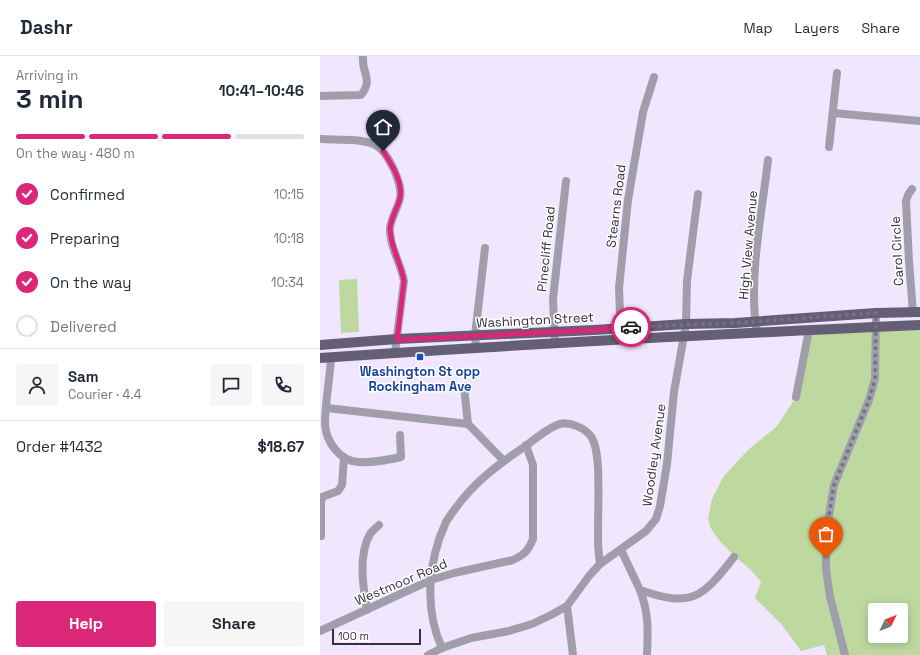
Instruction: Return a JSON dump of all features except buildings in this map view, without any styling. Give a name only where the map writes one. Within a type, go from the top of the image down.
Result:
[{"type":"main road","name":"Washington Street","points":[[320,345],[686,324],[756,322],[876,313],[916,312]]},
{"type":"main road","name":"Washington Street","points":[[320,358],[395,352],[920,324]]},
{"type":"street","points":[[320,96],[361,95],[367,85],[363,56]]},
{"type":"street","points":[[829,147],[837,73]]},
{"type":"street","name":"Stearns Road","points":[[621,340],[619,288],[628,200],[643,112],[654,77]]},
{"type":"street","points":[[833,113],[920,121]]},
{"type":"street","points":[[320,139],[361,141],[375,145],[383,151],[400,184],[400,198],[390,227],[392,243],[404,281],[395,352]]},
{"type":"street","name":"High View Avenue","points":[[757,332],[754,291],[768,160]]},
{"type":"street","name":"Pinecliff Road","points":[[556,344],[553,300],[566,181]]},
{"type":"street","name":"Carol Circle","points":[[912,189],[906,201],[909,261],[916,312]]},
{"type":"street","name":"Woodley Avenue","points":[[428,655],[442,648],[471,638],[509,631],[551,616],[567,606],[589,576],[600,564],[646,531],[656,519],[660,506],[667,464],[674,392],[686,324],[687,281],[698,194]]},
{"type":"street","points":[[476,348],[475,336],[485,248]]},
{"type":"street","points":[[845,655],[830,596],[826,569],[826,533],[834,485],[869,400],[875,379],[876,313]]},
{"type":"street","points":[[796,397],[809,330]]},
{"type":"street","points":[[331,357],[325,425],[328,438],[336,451],[344,458],[357,462],[383,461],[401,457],[400,435]]},
{"type":"street","points":[[464,387],[468,424]]},
{"type":"street","points":[[327,408],[468,424],[504,460]]},
{"type":"street","points":[[442,648],[435,633],[430,608],[431,580],[437,548],[447,521],[476,484],[504,460],[558,424],[573,424],[586,431],[592,438],[597,450],[599,494],[598,540],[600,564]]},
{"type":"street","name":"Westmoor Road","points":[[320,631],[431,580],[454,573],[512,560],[529,550],[533,539],[533,465],[526,445]]},
{"type":"street","points":[[321,536],[322,497],[338,491],[342,485],[344,458]]},
{"type":"street","points":[[367,610],[362,572],[365,548],[370,534],[379,525]]},
{"type":"street","points":[[621,550],[646,606],[648,626],[647,655]]},
{"type":"street","points":[[640,590],[660,597],[680,600],[694,596],[708,588],[734,557]]},
{"type":"street","points":[[567,606],[573,655]]},
{"type":"green space","points":[[357,279],[359,332],[341,333],[339,280]]},
{"type":"green space","points":[[920,327],[920,655],[827,655],[824,645],[801,651],[781,624],[755,598],[761,582],[751,570],[733,555],[719,540],[710,527],[708,518],[712,499],[723,477],[748,450],[777,426],[796,397],[809,330]]},
{"type":"way so far","points":[[631,327],[735,323],[876,313],[875,379],[869,400],[834,485],[826,533],[826,558]]},
{"type":"place","name":"Washington St opp Rockingham Ave","points":[[420,357]]},
{"type":"route","points":[[383,151],[400,184],[400,198],[390,227],[392,243],[404,281],[397,340],[631,327]]}]
